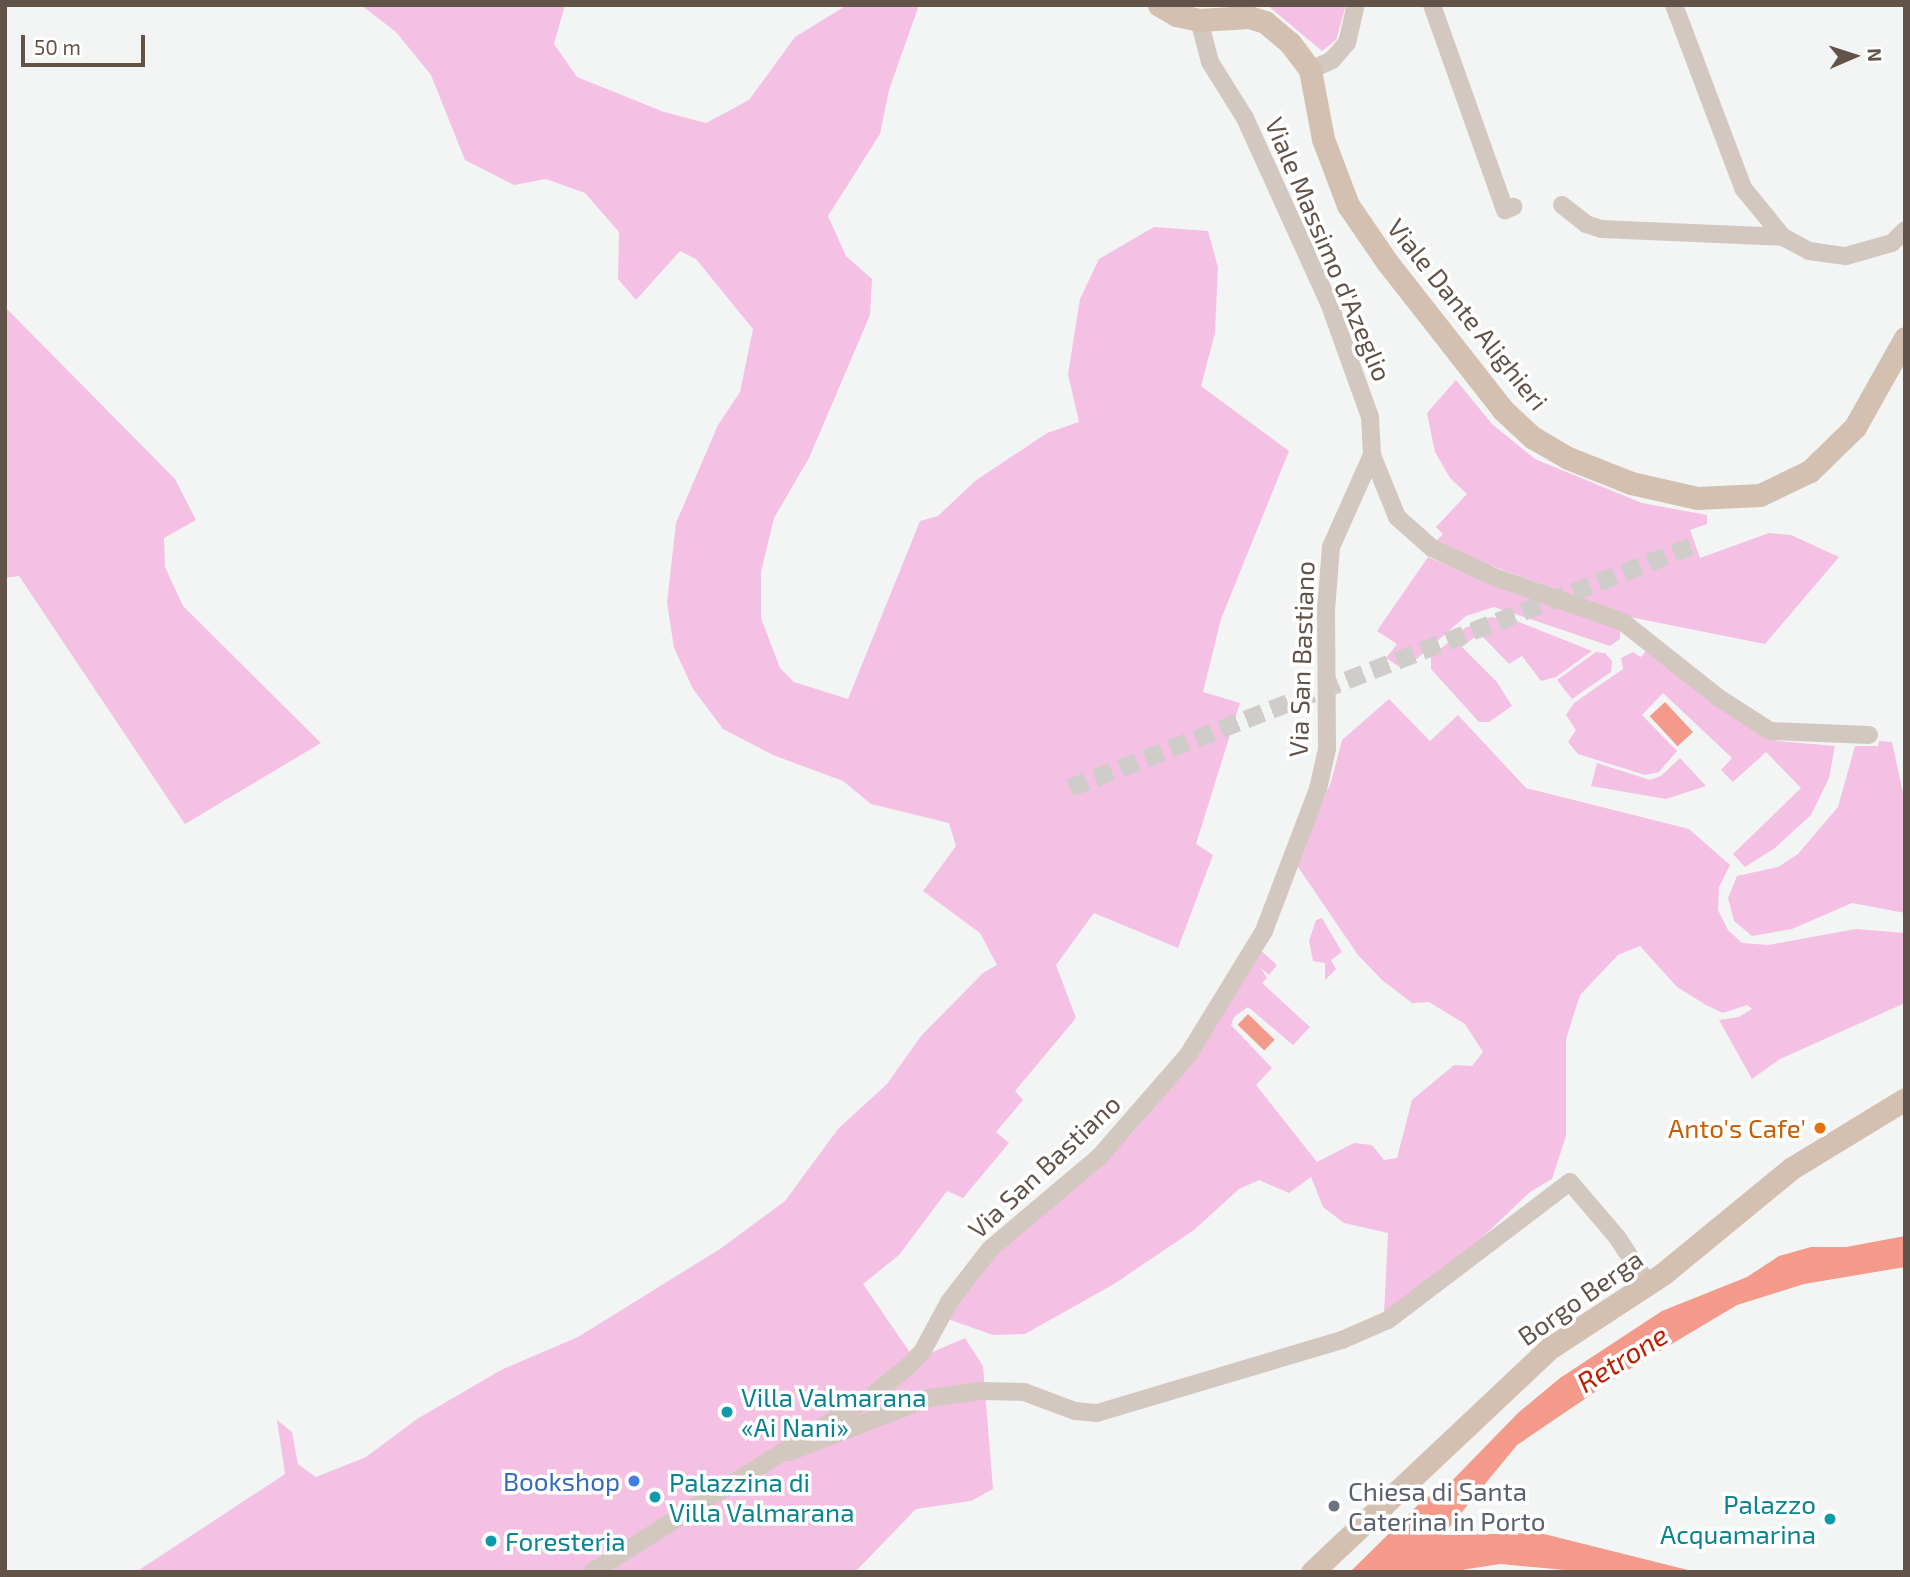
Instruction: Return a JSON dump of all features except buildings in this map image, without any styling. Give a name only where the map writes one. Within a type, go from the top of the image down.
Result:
[{"type":"main road","name":"Viale Dante Alighieri","points":[[1161,7],[1199,20],[1232,16],[1265,22],[1290,43],[1310,70],[1323,139],[1348,205],[1387,262],[1503,410],[1532,437],[1568,458],[1631,483],[1697,498],[1760,495],[1810,471],[1856,427],[1905,338]]},
{"type":"main road","name":"Borgo Berga","points":[[1312,1572],[1550,1348],[1648,1284],[1792,1168],[1905,1099]]},
{"type":"street","points":[[1310,70],[1332,60],[1347,43],[1356,5]]},
{"type":"street","points":[[1432,5],[1505,211],[1513,207]]},
{"type":"street","points":[[1674,5],[1743,188],[1783,237],[1809,251],[1846,256],[1892,243],[1905,230]]},
{"type":"street","name":"Viale Massimo d'Azeglio","points":[[1199,20],[1210,62],[1245,118],[1329,303],[1370,417],[1372,454],[1397,517],[1432,548],[1494,576],[1623,622],[1719,698],[1770,731],[1869,735]]},
{"type":"street","points":[[1562,205],[1586,224],[1601,229],[1783,237]]},
{"type":"street","name":"Via San Bastiano","points":[[592,1572],[772,1456],[872,1396],[922,1352],[949,1302],[990,1249],[1100,1156],[1188,1055],[1244,965],[1279,892],[1323,770],[1331,547],[1372,454]]},
{"type":"street","points":[[772,1456],[803,1448],[929,1398],[980,1391],[1024,1392],[1075,1411],[1097,1413],[1342,1340],[1388,1320],[1570,1182],[1617,1237],[1648,1284]]},
{"type":"shaded area","points":[[361,5],[565,5],[554,44],[577,77],[664,112],[706,123],[749,100],[795,37],[847,5],[919,5],[889,90],[880,134],[828,216],[846,256],[872,279],[870,315],[809,458],[774,518],[761,572],[761,618],[780,668],[794,682],[848,699],[920,521],[938,516],[975,481],[1047,433],[1079,422],[1068,374],[1080,299],[1099,259],[1154,227],[1208,231],[1218,267],[1215,333],[1201,386],[1289,451],[1221,619],[1203,692],[1240,703],[1196,844],[1213,855],[1178,948],[1094,913],[1056,965],[1076,1018],[1015,1091],[1023,1100],[996,1132],[1009,1143],[963,1198],[947,1191],[899,1255],[863,1284],[911,1354],[884,1379],[581,1572],[136,1572],[285,1474],[277,1420],[292,1432],[298,1464],[316,1477],[366,1457],[417,1419],[501,1370],[578,1337],[720,1249],[785,1201],[838,1129],[887,1084],[921,1036],[983,973],[997,965],[980,933],[923,891],[956,846],[949,823],[871,804],[843,781],[773,755],[723,729],[693,689],[674,648],[667,603],[676,523],[718,425],[740,392],[753,329],[696,259],[680,251],[636,300],[618,279],[619,232],[585,193],[546,179],[514,185],[465,160],[431,75],[396,32]]},
{"type":"shaded area","points":[[1267,5],[1346,5],[1336,40],[1322,51]]},
{"type":"shaded area","points":[[5,307],[175,479],[196,520],[164,538],[165,567],[183,606],[321,743],[185,824],[19,576],[5,578]]},
{"type":"shaded area","points":[[1456,380],[1492,424],[1535,459],[1642,503],[1707,515],[1707,524],[1690,530],[1700,558],[1769,533],[1791,535],[1839,557],[1765,644],[1630,617],[1481,562],[1436,541],[1443,534],[1436,527],[1467,494],[1450,478],[1435,452],[1427,413]]},
{"type":"shaded area","points":[[1428,557],[1513,593],[1620,627],[1620,639],[1610,646],[1494,607],[1466,616],[1412,663],[1398,666],[1386,658],[1397,644],[1377,631]]},
{"type":"shaded area","points":[[1491,617],[1514,620],[1592,651],[1556,677],[1541,681],[1522,656],[1509,664],[1483,637],[1475,637],[1462,647],[1497,682],[1512,706],[1489,722],[1479,722],[1431,669],[1431,657],[1465,628]]},
{"type":"shaded area","points":[[1648,648],[1753,729],[1777,741],[1835,746],[1829,778],[1811,815],[1775,848],[1745,867],[1733,854],[1801,788],[1766,752],[1733,782],[1721,770],[1732,758],[1663,693],[1642,715],[1677,751],[1659,772],[1645,775],[1578,754],[1568,742],[1576,730],[1566,715],[1574,703],[1623,669],[1621,658],[1633,652],[1641,657]]},
{"type":"shaded area","points":[[1596,652],[1605,653],[1612,661],[1611,672],[1572,699],[1557,680]]},
{"type":"shaded area","points":[[1389,699],[1430,741],[1458,715],[1526,788],[1689,829],[1730,865],[1719,887],[1718,910],[1728,930],[1742,943],[1768,945],[1856,929],[1905,933],[1905,1003],[1780,1059],[1752,1079],[1719,1020],[1739,1017],[1752,1009],[1747,1005],[1723,1013],[1706,1005],[1677,987],[1640,946],[1618,955],[1580,995],[1566,1039],[1566,1136],[1552,1179],[1530,1192],[1465,1254],[1384,1315],[1388,1233],[1344,1223],[1323,1207],[1311,1177],[1289,1193],[1259,1180],[1239,1189],[1194,1230],[1114,1284],[1025,1334],[993,1335],[945,1318],[969,1279],[1130,1136],[1190,1063],[1259,949],[1277,965],[1269,975],[1261,968],[1267,978],[1262,983],[1310,1027],[1293,1045],[1248,1007],[1234,1017],[1231,1025],[1272,1068],[1256,1085],[1317,1162],[1354,1143],[1372,1145],[1384,1160],[1397,1158],[1412,1100],[1454,1065],[1472,1066],[1483,1052],[1465,1024],[1429,1002],[1412,1003],[1382,980],[1358,955],[1296,864],[1331,782],[1342,740]]},
{"type":"shaded area","points":[[1879,741],[1892,742],[1905,802],[1905,913],[1852,903],[1792,929],[1752,936],[1734,921],[1728,898],[1737,876],[1778,867],[1798,854],[1838,807],[1855,746],[1878,746]]},
{"type":"shaded area","points":[[1680,758],[1706,786],[1666,799],[1591,786],[1597,763],[1650,780],[1661,776]]},
{"type":"shaded area","points":[[1322,918],[1342,952],[1331,960],[1336,969],[1325,980],[1325,963],[1313,961],[1309,941],[1316,920]]},
{"type":"shaded area","points":[[965,1338],[983,1366],[993,1489],[971,1501],[916,1509],[855,1572],[603,1572],[928,1354]]},
{"type":"water","points":[[1665,702],[1693,732],[1678,746],[1650,716]]},
{"type":"water","points":[[1248,1014],[1275,1040],[1264,1050],[1238,1025]]},
{"type":"water","name":"Retrone","points":[[1905,1236],[1905,1267],[1804,1284],[1737,1305],[1623,1373],[1517,1445],[1443,1535],[1540,1533],[1696,1572],[1587,1572],[1500,1564],[1449,1572],[1350,1572],[1425,1498],[1442,1491],[1518,1413],[1560,1378],[1662,1311],[1747,1277],[1779,1256],[1811,1247],[1846,1247]]},
{"type":"tunnel","points":[[1070,788],[1695,545]]},
{"type":"place","name":"Anto's Cafe'","points":[[1820,1128]]},
{"type":"place","name":"Villa Valmarana «Ai Nani»","points":[[727,1412]]},
{"type":"place","name":"Bookshop","points":[[634,1481]]},
{"type":"place","name":"Palazzina di Villa Valmarana","points":[[655,1497]]},
{"type":"place","name":"Chiesa di Santa Caterina in Porto","points":[[1334,1506]]},
{"type":"place","name":"Palazzo Acquamarina","points":[[1830,1519]]},
{"type":"place","name":"Foresteria","points":[[491,1541]]}]
